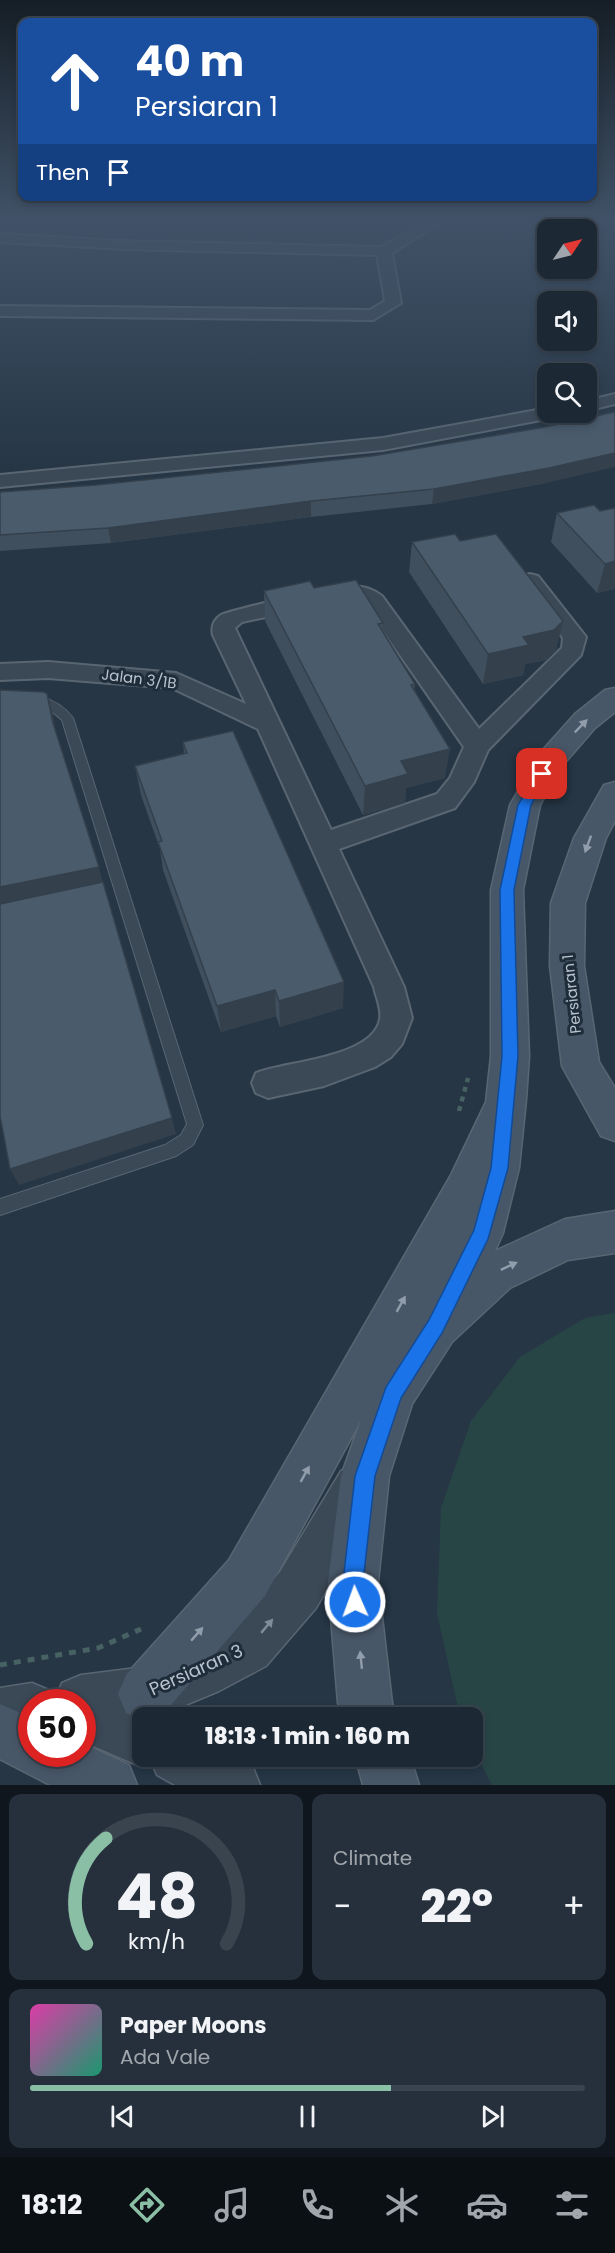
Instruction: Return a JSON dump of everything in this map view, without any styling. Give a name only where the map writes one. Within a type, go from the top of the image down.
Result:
[{"type":"main road","points":[[366,1707],[353,1582],[365,1476],[393,1393],[436,1326],[482,1233],[500,1168],[510,1056],[507,890],[525,805],[551,759],[585,721],[615,697]]},
{"type":"main road","name":"Persiaran 1","points":[[615,793],[590,838],[568,903],[567,966],[581,1066],[615,1123]]},
{"type":"main road","points":[[581,1066],[615,1083]]},
{"type":"main road","points":[[150,1707],[247,1578],[465,1189],[507,1100]]},
{"type":"main road","points":[[436,1326],[495,1273],[565,1240],[615,1232]]},
{"type":"main road","points":[[0,1731],[18,1739]]},
{"type":"main road","points":[[73,1767],[110,1785]]},
{"type":"main road","points":[[385,1767],[391,1785]]},
{"type":"street","points":[[0,311],[374,315],[387,309],[393,303]]},
{"type":"street","points":[[597,403],[615,399]]},
{"type":"street","points":[[0,481],[383,444],[537,416]]},
{"type":"street","points":[[324,843],[411,815],[446,801],[461,782],[477,746],[573,650],[575,637],[515,564]]},
{"type":"street","points":[[268,1083],[362,1061],[389,1039],[396,1018],[389,987],[324,843],[222,628],[226,622],[235,617],[358,592],[367,595],[374,601],[477,746]]},
{"type":"street","name":"Jalan 3/1B","points":[[0,672],[48,670],[176,681],[268,724]]},
{"type":"street","name":"Persiaran 3","points":[[156,1707],[200,1672],[249,1647],[298,1590],[365,1476]]},
{"type":"street","name":"Persiaran 3","points":[[96,1706],[132,1714]]},
{"type":"street","points":[[0,1715],[18,1712]]},
{"type":"street","points":[[96,1714],[132,1716]]},
{"type":"street","points":[[197,1767],[232,1785]]},
{"type":"lane","points":[[0,698],[29,697],[54,704],[67,718],[116,893],[195,1125],[187,1140],[170,1151],[0,1207]]},
{"type":"path","points":[[458,1118],[470,1073]]},
{"type":"path","points":[[0,1665],[98,1648],[148,1625]]},
{"type":"green space","points":[[615,1313],[615,1785],[492,1785],[483,1767],[483,1707],[458,1707],[437,1613],[441,1508],[471,1421],[520,1357],[585,1318]]},
{"type":"building","points":[[615,412],[615,453],[549,468],[434,489],[311,501],[108,528],[0,535],[0,492],[96,485],[372,456],[563,423],[597,423],[597,416]]},
{"type":"building","points":[[594,505],[600,511],[615,508],[615,561],[605,564],[557,513]]},
{"type":"building","points":[[455,534],[460,541],[496,534],[563,621],[554,630],[523,637],[529,645],[488,654],[412,542]]},
{"type":"building","points":[[356,580],[383,623],[378,624],[415,684],[411,685],[450,749],[401,761],[408,774],[365,786],[264,591],[310,581],[314,588]]},
{"type":"building","points":[[0,690],[47,694],[53,723],[99,867],[0,887]]},
{"type":"building","points":[[233,731],[344,982],[279,1001],[275,990],[217,1006],[158,842],[162,841],[135,766],[187,753],[183,742]]},
{"type":"building","points":[[103,882],[172,1118],[10,1169],[0,1116],[0,904]]},
{"type":"route","points":[[355,1602],[353,1582],[365,1476],[393,1393],[436,1326],[482,1233],[500,1168],[510,1056],[507,890],[525,805],[542,774]]}]
